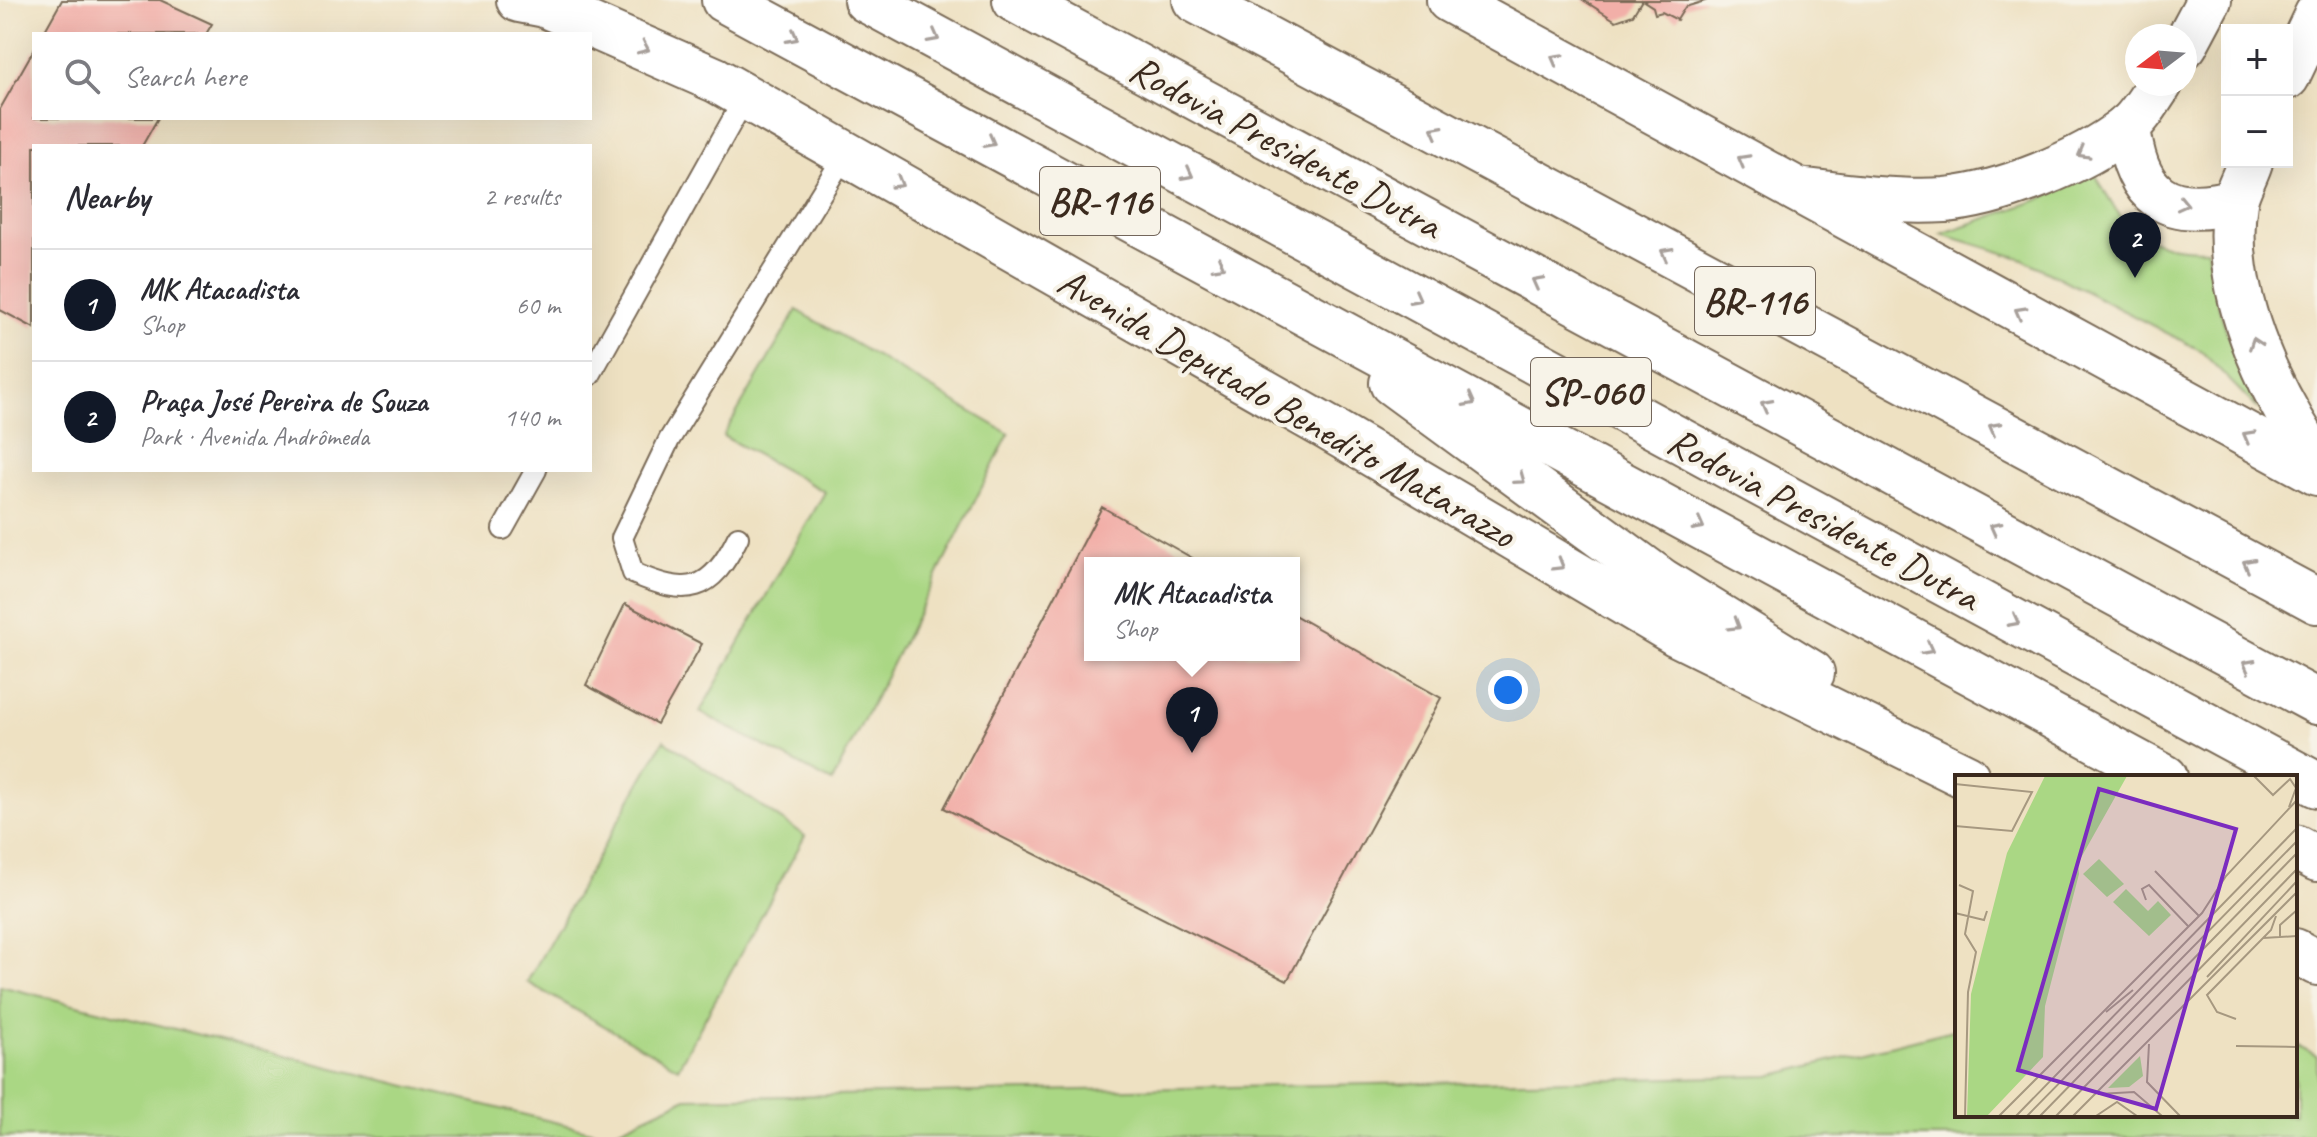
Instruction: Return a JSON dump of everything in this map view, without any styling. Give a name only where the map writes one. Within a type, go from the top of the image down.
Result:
[{"type":"main road","name":"Avenida Deputado Benedito Matarazzo","points":[[519,0],[545,5],[746,96],[1328,428],[1677,634],[1963,775]]},
{"type":"main road","name":"Rodovia Presidente Dutra","points":[[724,0],[2161,775]]},
{"type":"main road","name":"Rodovia Presidente Dutra","points":[[866,0],[2317,785]]},
{"type":"main road","name":"Rodovia Presidente Dutra","points":[[1015,0],[2317,702]]},
{"type":"main road","name":"Rodovia Presidente Dutra","points":[[1195,0],[2317,601]]},
{"type":"main road","points":[[1436,0],[1489,22]]},
{"type":"main road","points":[[1449,0],[2317,473]]},
{"type":"main road","points":[[2196,24],[2209,0]]},
{"type":"main road","points":[[2293,64],[2317,14]]},
{"type":"main road","points":[[1798,190],[1876,199],[1948,200],[2016,184],[2075,158],[2128,126],[2151,96]]},
{"type":"main road","points":[[2128,126],[2131,159],[2150,192],[2183,207],[2211,207],[2243,182]]},
{"type":"main road","points":[[2243,182],[2234,248],[2241,298],[2255,347],[2285,415],[2317,461]]},
{"type":"main road","points":[[1303,311],[1412,400],[1662,581],[1975,775]]},
{"type":"main road","points":[[2297,848],[2317,859]]},
{"type":"main road","points":[[2297,952],[2317,963]]},
{"type":"lane","points":[[592,371],[746,96]]},
{"type":"lane","points":[[738,537],[724,566],[702,584],[667,588],[633,573],[622,538],[669,440],[846,153]]},
{"type":"lane","points":[[503,529],[535,472]]},
{"type":"green space","points":[[2093,169],[2113,206],[2135,231],[2165,245],[2207,249],[2220,312],[2258,409],[2200,350],[2023,259],[1941,234],[2041,199]]},
{"type":"green space","points":[[797,310],[1009,434],[832,782],[700,712],[825,492],[723,436]]},
{"type":"green space","points":[[664,740],[805,836],[678,1068],[527,982]]},
{"type":"green space","points":[[0,986],[607,1135],[686,1098],[1770,1076],[1955,1030],[1955,1117],[2297,1117],[2297,1046],[2317,1056],[2317,1137],[0,1137]]},
{"type":"building","points":[[62,0],[160,0],[212,24],[207,32],[44,32]]},
{"type":"building","points":[[1583,0],[1642,0],[1633,15],[1616,21]]},
{"type":"building","points":[[1642,0],[1705,1],[1685,7],[1677,20],[1662,12],[1655,14],[1653,7]]},
{"type":"building","points":[[32,53],[32,120],[157,120],[143,144],[32,144],[32,327],[0,310],[0,109]]},
{"type":"building","points":[[1102,507],[1190,557],[1084,557],[1084,661],[1300,661],[1300,618],[1441,698],[1287,981],[944,808]]},
{"type":"building","points":[[625,604],[702,644],[657,724],[586,685]]},
{"type":"place","name":"Praça José Pereira de Souza","points":[[2135,278]]},
{"type":"place","name":"MK Atacadista","points":[[1192,753]]}]
